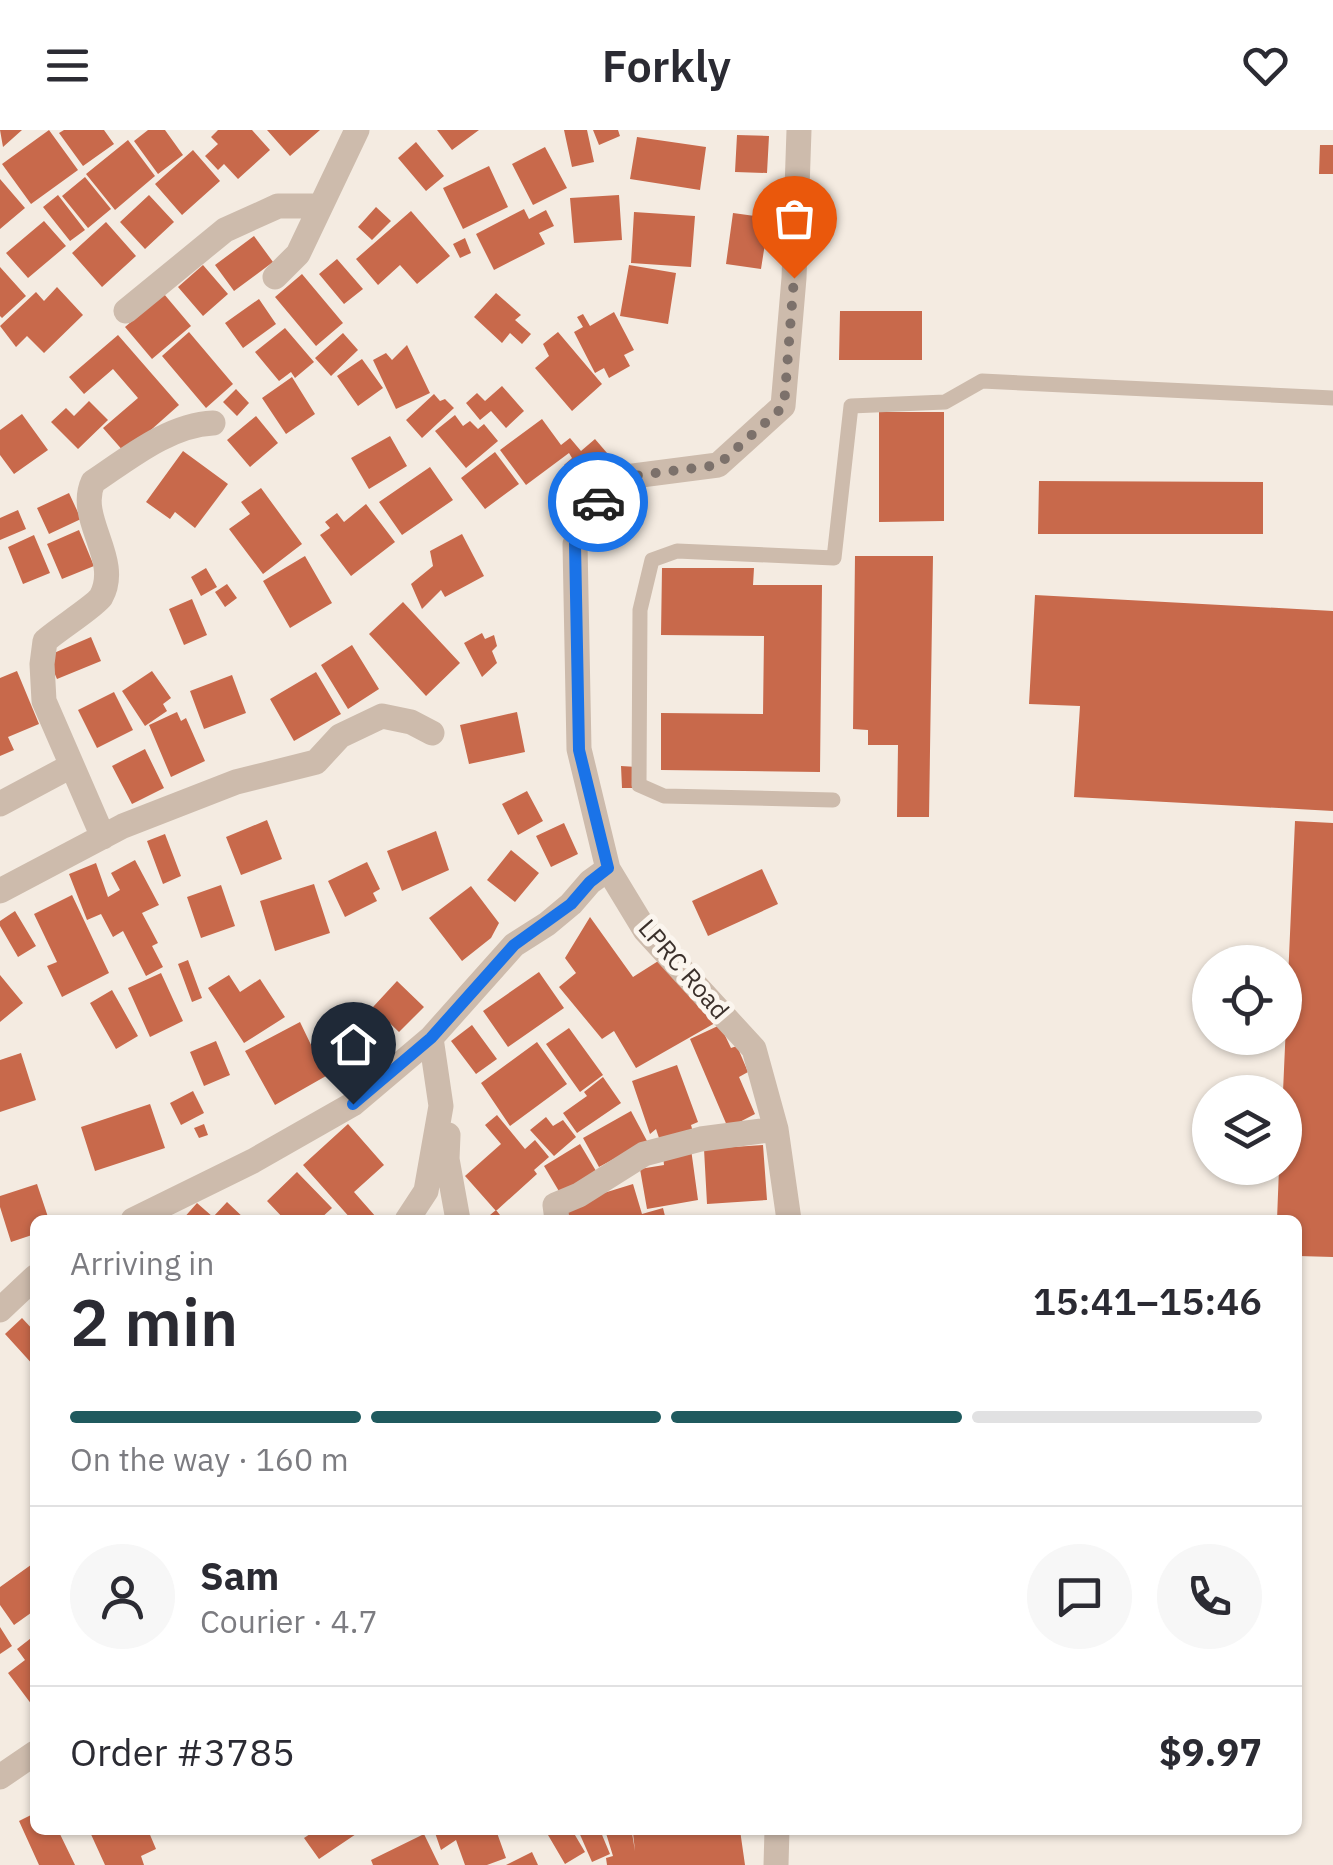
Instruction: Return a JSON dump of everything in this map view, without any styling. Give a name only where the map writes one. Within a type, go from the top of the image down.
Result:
[{"type":"street","points":[[275,277],[298,254],[357,130]]},
{"type":"street","name":"LPRC Road","points":[[788,1215],[776,1129],[754,1049],[645,930],[608,868],[579,750],[575,544],[610,479],[718,465],[784,406],[800,130]]},
{"type":"street","points":[[126,312],[225,230],[278,206],[320,206]]},
{"type":"street","points":[[103,837],[44,701],[45,641],[100,598],[105,579],[103,556],[87,506],[93,482],[174,432],[193,424],[213,423]]},
{"type":"street","points":[[0,892],[103,837],[236,782],[316,762],[340,736],[382,716],[411,722],[432,733]]},
{"type":"street","points":[[0,804],[71,766]]},
{"type":"street","points":[[143,1215],[253,1161],[353,1104],[432,1049],[514,945],[571,904],[608,868]]},
{"type":"street","points":[[410,1215],[426,1191],[441,1106],[432,1049]]},
{"type":"street","points":[[432,1049],[450,1091],[447,1159],[457,1215]]},
{"type":"street","points":[[556,1215],[555,1205],[579,1195],[644,1154],[700,1140],[776,1129]]},
{"type":"street","points":[[0,1310],[30,1283]]},
{"type":"street","points":[[0,1777],[30,1756]]},
{"type":"street","points":[[776,1865],[777,1835]]},
{"type":"lane","points":[[833,800],[664,796],[640,785],[640,610],[652,560],[677,550],[834,558],[851,406],[945,402],[982,381],[1333,398]]},
{"type":"building","points":[[0,130],[22,130],[3,147]]},
{"type":"building","points":[[49,130],[78,170],[31,204],[2,164]]},
{"type":"building","points":[[104,130],[114,144],[83,166],[59,133]]},
{"type":"building","points":[[148,130],[165,130],[183,155],[158,174],[134,141]]},
{"type":"building","points":[[218,130],[252,130],[270,150],[238,179],[224,164],[218,170],[205,156],[218,144],[211,137]]},
{"type":"building","points":[[267,130],[320,130],[290,156]]},
{"type":"building","points":[[437,130],[479,130],[452,150]]},
{"type":"building","points":[[564,130],[587,130],[594,162],[572,167]]},
{"type":"building","points":[[593,130],[618,130],[620,136],[599,145]]},
{"type":"building","points":[[737,135],[769,136],[767,173],[735,172]]},
{"type":"building","points":[[637,137],[706,147],[700,190],[630,179]]},
{"type":"building","points":[[128,140],[155,176],[115,210],[86,174]]},
{"type":"building","points":[[416,142],[444,176],[426,191],[398,158]]},
{"type":"building","points":[[1320,145],[1333,145],[1333,174],[1319,174]]},
{"type":"building","points":[[545,147],[567,188],[533,205],[512,164]]},
{"type":"building","points":[[193,150],[220,181],[182,215],[155,184]]},
{"type":"building","points":[[489,166],[508,207],[463,229],[443,188]]},
{"type":"building","points":[[85,177],[111,209],[88,228],[62,196]]},
{"type":"building","points":[[0,179],[25,208],[0,229]]},
{"type":"building","points":[[58,195],[85,230],[70,241],[43,207]]},
{"type":"building","points":[[149,195],[174,222],[145,249],[120,222]]},
{"type":"building","points":[[619,195],[622,240],[574,243],[570,198]]},
{"type":"building","points":[[376,207],[391,221],[372,240],[358,227]]},
{"type":"building","points":[[524,209],[529,219],[546,210],[554,226],[539,233],[545,244],[494,270],[476,234]]},
{"type":"building","points":[[411,211],[450,256],[417,284],[400,265],[378,285],[356,259]]},
{"type":"building","points":[[634,212],[695,216],[691,267],[631,263]]},
{"type":"building","points":[[733,213],[769,218],[761,269],[726,264]]},
{"type":"building","points":[[44,221],[66,246],[28,278],[6,253]]},
{"type":"building","points":[[106,222],[136,256],[102,287],[72,253]]},
{"type":"building","points":[[254,236],[273,262],[234,291],[215,265]]},
{"type":"building","points":[[465,238],[471,253],[460,258],[453,244]]},
{"type":"building","points":[[337,259],[363,289],[344,304],[319,274]]},
{"type":"building","points":[[203,265],[228,294],[203,316],[178,287]]},
{"type":"building","points":[[629,265],[676,273],[668,324],[620,316]]},
{"type":"building","points":[[0,267],[26,296],[2,318],[0,316]]},
{"type":"building","points":[[302,274],[343,323],[316,346],[275,297]]},
{"type":"building","points":[[57,287],[83,315],[44,353],[27,336],[16,347],[0,326],[36,292],[44,301]]},
{"type":"building","points":[[496,293],[521,315],[515,320],[531,334],[522,344],[510,333],[502,343],[474,317]]},
{"type":"building","points":[[164,294],[191,326],[152,359],[125,327]]},
{"type":"building","points":[[259,299],[276,324],[243,348],[225,323]]},
{"type":"building","points":[[840,311],[922,311],[922,360],[839,360]]},
{"type":"building","points":[[614,312],[634,350],[624,355],[630,366],[609,378],[604,368],[595,373],[574,332],[583,327],[577,317],[583,314],[590,326]]},
{"type":"building","points":[[285,328],[314,362],[295,378],[291,372],[279,381],[255,352]]},
{"type":"building","points":[[189,332],[233,384],[206,408],[162,356]]},
{"type":"building","points":[[558,332],[602,384],[572,411],[535,368],[549,356],[543,344]]},
{"type":"building","points":[[343,333],[358,350],[331,376],[315,358]]},
{"type":"building","points":[[118,335],[179,405],[125,453],[103,428],[138,398],[113,369],[84,394],[69,377]]},
{"type":"building","points":[[407,345],[430,393],[396,409],[373,360],[386,353],[392,360]]},
{"type":"building","points":[[362,359],[383,388],[358,406],[337,376]]},
{"type":"building","points":[[292,377],[315,414],[286,434],[262,398]]},
{"type":"building","points":[[502,386],[524,411],[506,428],[491,411],[480,420],[466,403],[477,393],[485,401]]},
{"type":"building","points":[[236,389],[249,403],[237,416],[223,402]]},
{"type":"building","points":[[434,394],[454,408],[422,438],[406,420]]},
{"type":"building","points":[[89,401],[108,420],[78,449],[51,422],[66,408],[74,416]]},
{"type":"building","points":[[879,412],[944,412],[944,521],[879,522]]},
{"type":"building","points":[[22,414],[48,450],[14,474],[0,455],[0,430]]},
{"type":"building","points":[[455,415],[463,426],[470,421],[478,429],[484,424],[498,441],[466,468],[435,431]]},
{"type":"building","points":[[256,416],[278,443],[250,467],[227,440]]},
{"type":"building","points":[[542,419],[561,445],[570,438],[581,451],[595,439],[607,453],[587,469],[595,479],[583,489],[564,465],[572,458],[569,453],[526,485],[500,450]]},
{"type":"building","points":[[390,436],[407,466],[369,489],[351,458]]},
{"type":"building","points":[[183,451],[228,484],[195,528],[175,512],[170,519],[146,502]]},
{"type":"building","points":[[495,452],[519,484],[485,509],[461,478]]},
{"type":"building","points":[[430,467],[453,500],[402,535],[379,502]]},
{"type":"building","points":[[1039,481],[1263,482],[1263,534],[1038,534]]},
{"type":"building","points":[[261,488],[302,544],[263,574],[229,529],[250,514],[241,502]]},
{"type":"building","points":[[69,493],[81,519],[49,534],[37,508]]},
{"type":"building","points":[[366,504],[395,542],[351,576],[320,535],[330,528],[325,522],[337,513],[344,522]]},
{"type":"building","points":[[18,510],[26,529],[0,540],[0,518]]},
{"type":"building","points":[[79,530],[94,566],[62,579],[47,544]]},
{"type":"building","points":[[462,534],[484,576],[445,597],[441,590],[422,609],[411,584],[433,566],[430,551]]},
{"type":"building","points":[[34,535],[50,573],[23,584],[8,547]]},
{"type":"building","points":[[305,556],[332,603],[290,628],[263,581]]},
{"type":"building","points":[[855,556],[933,556],[929,817],[897,817],[898,745],[868,745],[868,730],[853,729]]},
{"type":"building","points":[[206,568],[217,587],[201,596],[191,577]]},
{"type":"building","points":[[662,568],[754,568],[753,585],[822,585],[820,772],[661,770],[661,713],[763,714],[764,636],[661,635]]},
{"type":"building","points":[[227,584],[237,598],[225,607],[215,592]]},
{"type":"building","points":[[1035,595],[1333,611],[1333,811],[1074,797],[1080,706],[1029,704]]},
{"type":"building","points":[[192,599],[207,635],[184,645],[169,609]]},
{"type":"building","points":[[403,602],[460,663],[426,696],[369,634]]},
{"type":"building","points":[[482,633],[485,639],[494,635],[497,646],[492,651],[497,663],[482,677],[464,643]]},
{"type":"building","points":[[91,637],[101,661],[57,679],[47,656]]},
{"type":"building","points":[[352,645],[379,689],[348,709],[321,665]]},
{"type":"building","points":[[17,671],[39,724],[8,737],[14,750],[0,756],[0,678]]},
{"type":"building","points":[[152,671],[171,698],[163,704],[167,711],[145,726],[122,691]]},
{"type":"building","points":[[316,672],[341,714],[294,741],[270,699]]},
{"type":"building","points":[[232,675],[246,713],[204,729],[190,691]]},
{"type":"building","points":[[114,692],[133,730],[97,748],[78,710]]},
{"type":"building","points":[[177,712],[181,721],[186,718],[205,761],[171,777],[149,725]]},
{"type":"building","points":[[517,712],[525,752],[469,764],[460,725]]},
{"type":"building","points":[[145,749],[164,788],[132,804],[112,766]]},
{"type":"building","points":[[621,766],[637,767],[638,788],[622,788]]},
{"type":"building","points":[[527,791],[543,821],[518,835],[502,804]]},
{"type":"building","points":[[267,820],[282,859],[241,875],[226,837]]},
{"type":"building","points":[[1295,821],[1333,823],[1333,1257],[1302,1256],[1302,1215],[1277,1215],[1278,1185],[1302,1185],[1302,1075],[1284,1075],[1285,1055],[1302,1055],[1302,945],[1290,945]]},
{"type":"building","points":[[564,823],[578,854],[551,867],[536,836]]},
{"type":"building","points":[[436,831],[449,870],[402,891],[387,851]]},
{"type":"building","points":[[165,834],[181,876],[163,884],[147,841]]},
{"type":"building","points":[[511,850],[539,873],[515,902],[487,880]]},
{"type":"building","points":[[135,860],[159,905],[142,913],[158,943],[152,946],[163,967],[146,976],[123,931],[113,937],[101,914],[87,920],[69,874],[96,863],[108,897],[120,890],[111,873]]},
{"type":"building","points":[[367,862],[380,889],[373,893],[377,901],[345,917],[328,881]]},
{"type":"building","points":[[762,869],[778,904],[708,936],[692,901]]},
{"type":"building","points":[[314,884],[330,933],[275,951],[260,901]]},
{"type":"building","points":[[221,885],[235,926],[201,938],[187,897]]},
{"type":"building","points":[[471,886],[499,923],[491,938],[462,961],[429,918]]},
{"type":"building","points":[[72,895],[109,973],[62,997],[47,966],[57,962],[34,914]]},
{"type":"building","points":[[15,911],[36,946],[18,957],[0,926],[0,921]]},
{"type":"building","points":[[590,917],[633,977],[674,951],[715,1023],[636,1068],[614,1031],[602,1039],[559,987],[576,973],[565,958]]},
{"type":"building","points":[[188,960],[202,998],[192,1002],[178,964]]},
{"type":"building","points":[[539,972],[564,1008],[508,1047],[483,1011]]},
{"type":"building","points":[[161,973],[183,1021],[150,1037],[128,988]]},
{"type":"building","points":[[0,975],[23,1003],[0,1022]]},
{"type":"building","points":[[229,975],[240,992],[260,979],[285,1017],[244,1043],[208,988]]},
{"type":"building","points":[[397,981],[424,1007],[399,1032],[373,1007]]},
{"type":"building","points":[[112,990],[138,1036],[116,1049],[90,1003]]},
{"type":"building","points":[[300,1022],[326,1076],[275,1105],[245,1051]]},
{"type":"building","points":[[472,1025],[497,1059],[476,1074],[451,1041]]},
{"type":"building","points":[[720,1025],[731,1048],[737,1046],[748,1072],[739,1077],[755,1114],[728,1128],[690,1039]]},
{"type":"building","points":[[569,1028],[603,1075],[580,1092],[546,1044]]},
{"type":"building","points":[[216,1041],[230,1075],[204,1086],[190,1052]]},
{"type":"building","points":[[537,1042],[567,1084],[510,1126],[481,1083]]},
{"type":"building","points":[[21,1053],[36,1100],[0,1112],[0,1060]]},
{"type":"building","points":[[677,1065],[698,1122],[691,1125],[693,1132],[661,1144],[656,1129],[650,1134],[632,1081]]},
{"type":"building","points":[[603,1077],[621,1103],[577,1133],[563,1113],[587,1096],[584,1092]]},
{"type":"building","points":[[193,1091],[204,1113],[181,1125],[170,1103]]},
{"type":"building","points":[[150,1104],[165,1148],[95,1171],[81,1127]]},
{"type":"building","points":[[631,1111],[647,1141],[599,1167],[583,1138]]},
{"type":"building","points":[[497,1115],[525,1149],[535,1140],[549,1157],[534,1170],[537,1174],[496,1211],[465,1176],[501,1144],[485,1125]]},
{"type":"building","points":[[546,1117],[553,1126],[563,1120],[576,1137],[554,1156],[530,1130]]},
{"type":"building","points":[[204,1124],[208,1135],[199,1138],[194,1128]]},
{"type":"building","points":[[348,1124],[384,1165],[354,1192],[374,1215],[348,1215],[303,1165]]},
{"type":"building","points":[[580,1144],[599,1176],[563,1198],[544,1166]]},
{"type":"building","points":[[763,1145],[767,1200],[707,1204],[704,1149]]},
{"type":"building","points":[[691,1149],[698,1200],[647,1209],[640,1169],[664,1165],[663,1155]]},
{"type":"building","points":[[297,1172],[332,1208],[324,1215],[280,1215],[267,1201]]},
{"type":"building","points":[[37,1184],[47,1215],[30,1215],[30,1236],[11,1242],[0,1196]]},
{"type":"building","points":[[633,1184],[642,1214],[663,1208],[665,1215],[568,1215],[565,1205]]},
{"type":"building","points":[[227,1202],[241,1215],[215,1215]]},
{"type":"building","points":[[197,1203],[211,1215],[186,1215]]},
{"type":"building","points":[[22,1318],[30,1327],[30,1362],[5,1334]]},
{"type":"building","points":[[30,1566],[30,1614],[14,1625],[0,1605],[0,1587]]},
{"type":"building","points":[[0,1627],[12,1646],[0,1654]]},
{"type":"building","points":[[30,1639],[30,1702],[8,1673],[25,1660],[17,1649]]},
{"type":"building","points":[[30,1816],[30,1835],[60,1835],[75,1865],[39,1865],[19,1821]]},
{"type":"building","points":[[91,1835],[150,1835],[156,1849],[141,1856],[144,1865],[105,1865]]},
{"type":"building","points":[[308,1835],[355,1835],[319,1859],[304,1838]]},
{"type":"building","points":[[424,1835],[439,1865],[373,1865],[371,1860]]},
{"type":"building","points":[[436,1835],[498,1835],[506,1858],[487,1865],[465,1865],[456,1840],[441,1850]]},
{"type":"building","points":[[548,1835],[575,1835],[585,1852],[565,1864]]},
{"type":"building","points":[[580,1835],[602,1835],[610,1854],[592,1862]]},
{"type":"building","points":[[607,1835],[632,1835],[635,1851],[633,1835],[741,1835],[745,1865],[607,1865],[606,1858],[613,1856]]},
{"type":"building","points":[[532,1852],[538,1865],[506,1865]]},
{"type":"way so far","points":[[598,502],[610,479],[718,465],[784,406],[794,278]]},
{"type":"route","points":[[353,1104],[431,1038],[443,1020],[475,992],[514,945],[547,924],[608,868],[579,750],[575,544],[598,502]]}]
